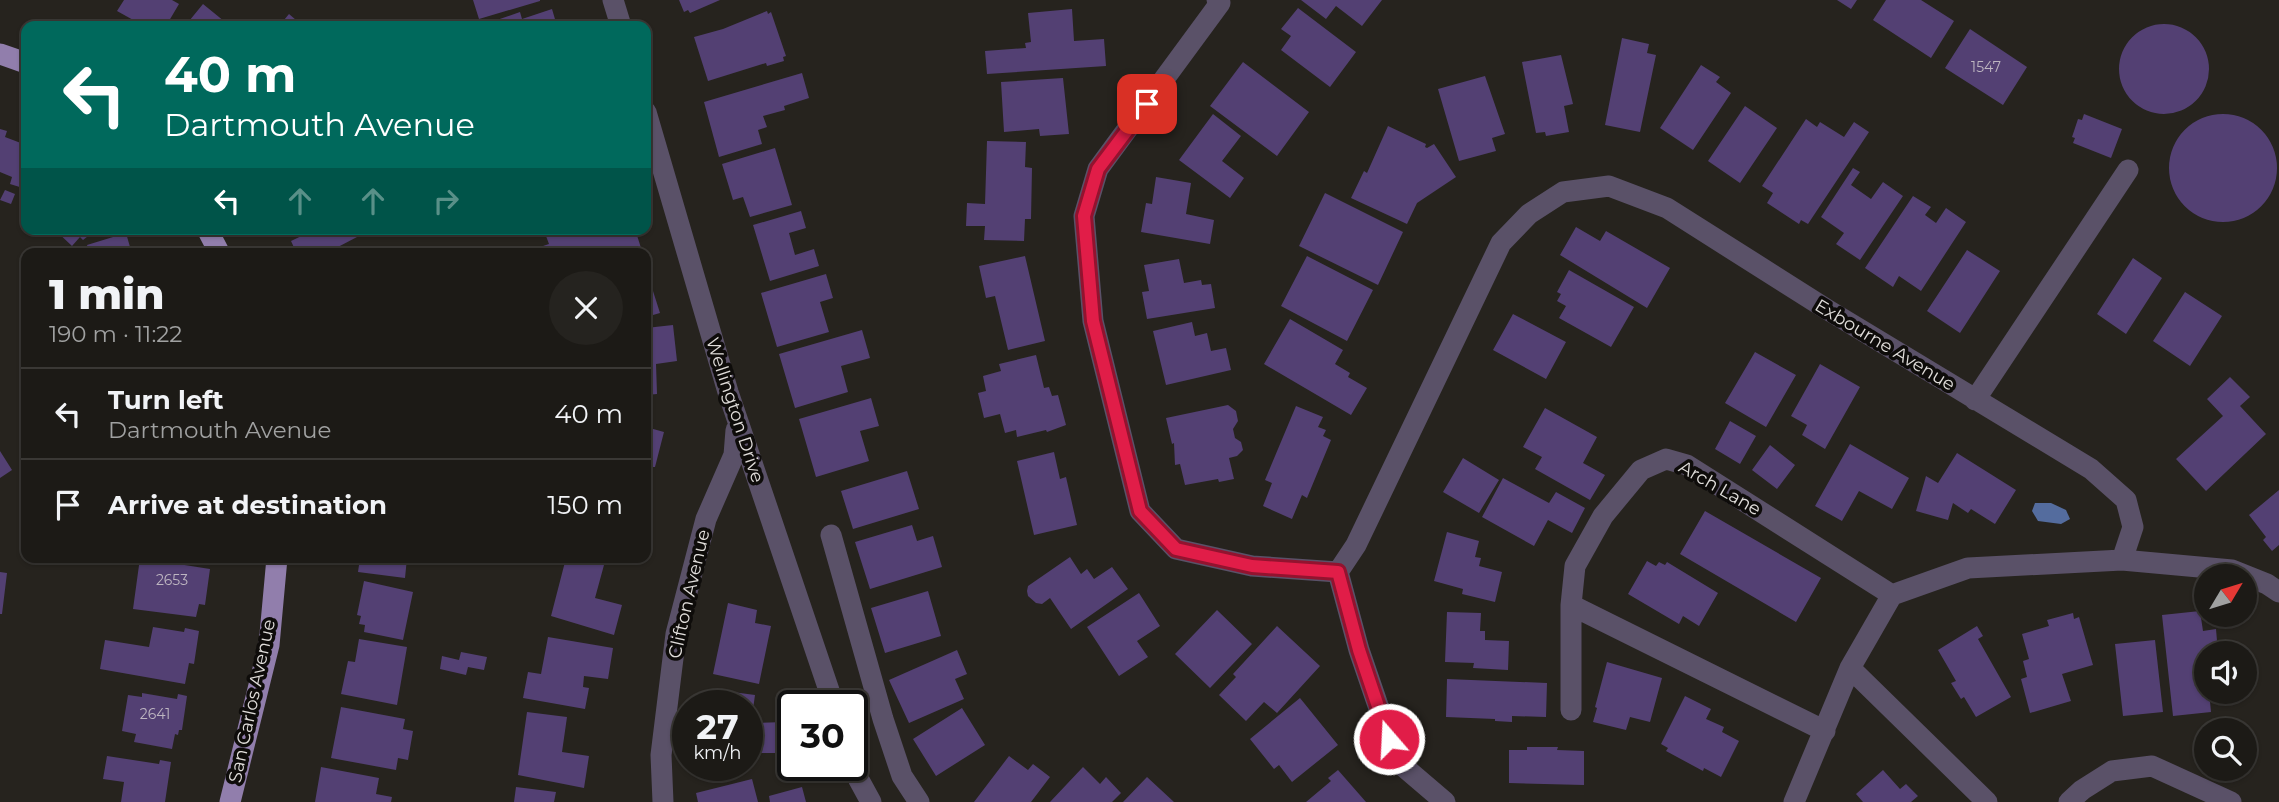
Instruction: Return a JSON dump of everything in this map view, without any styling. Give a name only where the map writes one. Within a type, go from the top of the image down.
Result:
[{"type":"main road","points":[[0,54],[21,61]]},
{"type":"main road","name":"San Carlos Avenue","points":[[230,802],[268,645],[276,563]]},
{"type":"street","points":[[613,0],[619,21]]},
{"type":"street","points":[[1220,1],[1098,169],[1084,216],[1093,321],[1140,511],[1176,549],[1252,566],[1338,572],[1359,650],[1397,761],[1445,802]]},
{"type":"street","name":"Wellington Drive","points":[[651,129],[728,392],[829,690]]},
{"type":"street","points":[[1975,400],[2128,170]]},
{"type":"street","name":"Exbourne Avenue","points":[[1338,572],[1356,545],[1501,243],[1529,214],[1563,192],[1609,186],[1667,208],[2091,469],[2126,500],[2133,527],[2122,560]]},
{"type":"street","name":"Clifton Avenue","points":[[663,802],[661,755],[676,634],[706,519],[734,455],[736,426],[728,392]]},
{"type":"street","name":"Arch Lane","points":[[1571,710],[1571,605],[1575,566],[1603,516],[1641,470],[1666,459],[1687,465],[1892,595]]},
{"type":"street","points":[[831,535],[902,776],[919,802]]},
{"type":"street","points":[[1794,802],[1850,668],[1892,595],[1968,568],[2122,560],[2232,570],[2267,584],[2279,592]]},
{"type":"street","points":[[1571,605],[1825,731]]},
{"type":"street","points":[[1850,668],[1987,802]]},
{"type":"street","points":[[2069,802],[2082,790],[2112,771],[2152,766],[2231,802]]},
{"type":"street","points":[[860,781],[871,802]]},
{"type":"water","points":[[2035,503],[2051,503],[2066,510],[2070,519],[2061,524],[2038,521],[2032,511]]},
{"type":"building","points":[[124,0],[172,0],[179,4],[169,21],[135,21],[117,11]]},
{"type":"building","points":[[473,0],[540,0],[540,1],[479,19]]},
{"type":"building","points":[[679,0],[720,0],[690,13],[688,10],[684,12]]},
{"type":"building","points":[[1301,0],[1382,0],[1362,26],[1336,6],[1326,19]]},
{"type":"building","points":[[1837,0],[1857,0],[1851,9]]},
{"type":"building","points":[[1886,0],[1921,0],[1954,21],[1931,58],[1873,20]]},
{"type":"building","points":[[203,4],[224,21],[189,21]]},
{"type":"building","points":[[1298,8],[1356,52],[1330,87],[1281,50],[1291,36],[1281,29]]},
{"type":"building","points":[[552,9],[556,21],[494,21],[520,12],[522,19]]},
{"type":"building","points":[[1072,9],[1074,41],[1104,39],[1106,66],[987,74],[985,51],[1026,48],[1025,43],[1031,42],[1028,13]]},
{"type":"building","points":[[767,11],[768,14],[771,12],[786,56],[783,57],[784,61],[767,66],[766,63],[708,81],[694,37],[723,29]]},
{"type":"building","points":[[289,14],[297,21],[283,21]]},
{"type":"building","points":[[2164,24],[2181,28],[2196,37],[2205,52],[2209,69],[2205,86],[2196,101],[2181,110],[2164,114],[2147,110],[2132,101],[2123,86],[2119,69],[2123,52],[2132,37],[2147,28]]},
{"type":"building","points":[[1970,29],[2027,67],[2003,105],[1945,68]]},
{"type":"building","points":[[1622,38],[1649,44],[1647,53],[1656,55],[1640,132],[1605,125]]},
{"type":"building","points":[[1561,55],[1573,104],[1564,106],[1569,132],[1546,136],[1545,132],[1536,133],[1522,62]]},
{"type":"building","points":[[1243,62],[1309,112],[1277,156],[1210,106]]},
{"type":"building","points":[[1701,65],[1720,77],[1716,82],[1731,93],[1693,150],[1660,128]]},
{"type":"building","points":[[802,73],[809,98],[784,106],[785,110],[763,116],[767,127],[758,130],[762,144],[719,157],[704,102]]},
{"type":"building","points":[[1485,76],[1505,134],[1492,138],[1496,151],[1459,161],[1438,89]]},
{"type":"building","points":[[1063,78],[1069,134],[1040,136],[1039,129],[1004,132],[1001,82]]},
{"type":"building","points":[[1745,106],[1777,128],[1740,183],[1708,161]]},
{"type":"building","points":[[1213,114],[1241,136],[1222,161],[1244,178],[1230,198],[1179,160]]},
{"type":"building","points":[[2084,114],[2122,129],[2111,158],[2073,143],[2075,138],[2072,137],[2078,119],[2082,120]]},
{"type":"building","points":[[2223,114],[2244,118],[2261,130],[2273,147],[2277,168],[2273,189],[2261,206],[2244,218],[2223,222],[2202,218],[2185,206],[2173,189],[2169,168],[2173,147],[2185,130],[2202,118]]},
{"type":"building","points":[[1806,119],[1817,127],[1820,122],[1844,137],[1854,122],[1869,132],[1808,224],[1801,220],[1799,224],[1767,203],[1773,193],[1762,186]]},
{"type":"building","points":[[1388,126],[1426,144],[1427,148],[1434,144],[1456,177],[1417,203],[1407,224],[1351,198],[1364,171],[1367,173]]},
{"type":"building","points":[[0,129],[7,131],[5,137],[21,143],[21,187],[10,184],[12,177],[0,172]]},
{"type":"building","points":[[987,141],[1026,142],[1025,167],[1032,168],[1031,219],[1025,219],[1024,241],[984,240],[985,226],[966,226],[967,203],[985,204]]},
{"type":"building","points":[[775,148],[792,205],[750,217],[743,197],[733,200],[722,164]]},
{"type":"building","points":[[1853,168],[1860,172],[1851,185],[1871,199],[1883,182],[1903,196],[1860,260],[1836,244],[1844,233],[1821,217]]},
{"type":"building","points":[[1156,177],[1191,183],[1186,214],[1214,220],[1210,244],[1141,232],[1146,203],[1152,204]]},
{"type":"building","points":[[5,190],[15,194],[11,204],[0,200]]},
{"type":"building","points":[[1325,193],[1403,232],[1378,285],[1299,246]]},
{"type":"building","points":[[1913,196],[1931,207],[1925,215],[1936,223],[1946,208],[1966,222],[1921,291],[1899,276],[1893,287],[1865,268]]},
{"type":"building","points":[[801,211],[806,228],[789,233],[795,255],[814,249],[819,266],[770,281],[753,225]]},
{"type":"building","points":[[1576,227],[1600,241],[1606,231],[1670,268],[1647,308],[1560,255]]},
{"type":"building","points":[[60,235],[89,235],[83,240],[80,237],[72,246]]},
{"type":"building","points":[[127,235],[130,248],[88,248],[87,245]]},
{"type":"building","points":[[304,235],[357,237],[336,248],[294,248],[291,241]]},
{"type":"building","points":[[637,235],[641,248],[540,248],[549,244],[546,236]]},
{"type":"building","points":[[1967,250],[2000,271],[1960,333],[1927,311]]},
{"type":"building","points":[[1025,256],[1045,341],[1008,350],[995,296],[986,298],[979,266]]},
{"type":"building","points":[[1307,256],[1373,290],[1347,341],[1281,306]]},
{"type":"building","points":[[2133,258],[2162,278],[2126,334],[2097,314]]},
{"type":"building","points":[[1179,259],[1184,283],[1201,280],[1202,285],[1211,284],[1215,308],[1147,319],[1142,292],[1149,291],[1144,265]]},
{"type":"building","points":[[1569,270],[1634,307],[1611,347],[1559,318],[1566,306],[1557,301],[1561,294],[1557,292]]},
{"type":"building","points":[[826,274],[833,298],[820,302],[829,332],[777,347],[761,293]]},
{"type":"building","points":[[651,285],[660,313],[651,316]]},
{"type":"building","points":[[2185,292],[2222,316],[2190,366],[2153,341]]},
{"type":"building","points":[[1513,314],[1566,342],[1546,379],[1493,350]]},
{"type":"building","points":[[1290,319],[1343,350],[1335,364],[1350,373],[1348,377],[1367,388],[1351,415],[1264,364]]},
{"type":"building","points":[[1192,322],[1195,336],[1207,333],[1211,351],[1226,348],[1231,370],[1166,385],[1153,331]]},
{"type":"building","points":[[673,325],[677,361],[656,364],[657,394],[651,395],[651,327]]},
{"type":"building","points":[[862,330],[870,358],[841,366],[848,392],[795,408],[779,354]]},
{"type":"building","points":[[1755,352],[1796,375],[1766,427],[1725,403]]},
{"type":"building","points":[[1036,355],[1044,388],[1049,387],[1052,396],[1058,395],[1066,425],[1047,432],[1046,430],[1017,437],[1016,430],[1005,433],[1000,414],[984,418],[978,393],[986,391],[983,376],[1001,371],[999,364]]},
{"type":"building","points":[[1820,364],[1860,387],[1825,449],[1802,435],[1807,425],[1791,416]]},
{"type":"building","points":[[2230,377],[2250,397],[2240,406],[2266,434],[2206,491],[2176,459],[2223,416],[2207,399]]},
{"type":"building","points":[[871,398],[879,426],[860,431],[869,461],[816,477],[799,419]]},
{"type":"building","points":[[1228,405],[1236,411],[1238,421],[1233,429],[1243,450],[1237,456],[1229,458],[1234,479],[1185,485],[1180,464],[1175,465],[1174,443],[1172,444],[1166,418]]},
{"type":"building","points":[[1296,406],[1323,417],[1318,427],[1326,430],[1323,436],[1331,440],[1307,498],[1302,495],[1292,519],[1263,506],[1272,483],[1265,480]]},
{"type":"building","points":[[1545,408],[1597,437],[1583,463],[1605,475],[1590,500],[1535,469],[1542,457],[1523,447]]},
{"type":"building","points":[[1730,421],[1756,436],[1740,464],[1715,449]]},
{"type":"building","points":[[651,428],[664,432],[655,467],[652,467],[651,471]]},
{"type":"building","points":[[1850,444],[1909,478],[1892,509],[1859,491],[1842,521],[1815,506]]},
{"type":"building","points":[[1770,445],[1795,465],[1777,489],[1752,470]]},
{"type":"building","points":[[0,451],[12,470],[0,478]]},
{"type":"building","points":[[1054,452],[1060,479],[1066,477],[1077,525],[1034,535],[1017,461]]},
{"type":"building","points":[[1957,453],[2016,490],[1995,524],[1971,509],[1968,513],[1953,503],[1948,520],[1916,511],[1926,476],[1938,483]]},
{"type":"building","points":[[1463,458],[1499,480],[1479,513],[1443,492]]},
{"type":"building","points":[[907,471],[919,509],[853,529],[841,491]]},
{"type":"building","points":[[1503,478],[1549,503],[1556,492],[1585,508],[1572,533],[1548,520],[1534,546],[1482,517]]},
{"type":"building","points":[[2279,490],[2279,545],[2272,551],[2263,540],[2266,537],[2249,515]]},
{"type":"building","points":[[1705,511],[1821,578],[1796,622],[1680,554]]},
{"type":"building","points":[[912,525],[917,541],[933,536],[942,567],[870,589],[855,542]]},
{"type":"building","points":[[1447,532],[1479,541],[1475,557],[1481,558],[1479,566],[1502,572],[1495,602],[1462,594],[1463,589],[1434,581]]},
{"type":"building","points":[[1070,557],[1081,574],[1087,569],[1094,579],[1112,567],[1128,589],[1071,629],[1050,598],[1042,604],[1036,603],[1028,596],[1027,591],[1028,586]]},
{"type":"building","points":[[1647,561],[1656,566],[1659,562],[1665,565],[1667,562],[1718,593],[1699,626],[1683,616],[1679,624],[1628,594]]},
{"type":"building","points":[[139,563],[172,563],[210,569],[205,605],[199,604],[196,617],[133,609]]},
{"type":"building","points":[[359,563],[406,563],[405,578],[358,572]]},
{"type":"building","points":[[565,563],[604,565],[595,598],[622,605],[614,635],[551,616]]},
{"type":"building","points":[[0,572],[7,573],[2,614],[0,614]]},
{"type":"building","points":[[364,581],[413,592],[403,640],[364,632],[365,625],[359,624],[361,616],[357,615]]},
{"type":"building","points":[[928,591],[941,636],[885,653],[871,608]]},
{"type":"building","points":[[1139,593],[1160,626],[1137,641],[1148,657],[1119,676],[1087,627]]},
{"type":"building","points":[[728,603],[757,610],[755,623],[771,626],[759,684],[713,674]]},
{"type":"building","points":[[1217,610],[1252,644],[1210,688],[1175,654]]},
{"type":"building","points":[[1447,612],[1481,613],[1480,631],[1485,631],[1485,640],[1509,641],[1508,670],[1473,668],[1474,663],[1445,662]]},
{"type":"building","points":[[2194,612],[2194,627],[2202,627],[2203,631],[2216,629],[2217,641],[2194,641],[2194,704],[2210,704],[2211,712],[2173,716],[2162,615]]},
{"type":"building","points":[[2073,613],[2074,619],[2079,617],[2093,665],[2062,674],[2071,701],[2030,713],[2021,679],[2027,677],[2023,661],[2029,659],[2022,634],[2049,626],[2047,620]]},
{"type":"building","points":[[1277,626],[1320,666],[1277,713],[1264,702],[1246,721],[1219,695],[1236,677],[1233,674]]},
{"type":"building","points":[[1977,626],[1983,636],[1978,639],[2011,697],[1976,717],[1964,697],[1961,699],[1951,683],[1956,681],[1938,650]]},
{"type":"building","points":[[153,627],[184,632],[185,628],[199,631],[194,664],[189,663],[185,684],[100,669],[105,640],[149,647]]},
{"type":"building","points":[[548,637],[613,648],[608,679],[584,676],[583,687],[589,688],[585,709],[523,698],[528,672],[541,674]]},
{"type":"building","points":[[359,639],[407,647],[397,705],[341,694],[348,661],[355,662]]},
{"type":"building","points":[[2155,640],[2163,712],[2123,716],[2115,644]]},
{"type":"building","points":[[957,650],[967,674],[955,679],[964,699],[909,723],[889,680]]},
{"type":"building","points":[[461,652],[487,657],[484,670],[468,667],[466,675],[440,669],[442,656],[459,660]]},
{"type":"building","points":[[1607,662],[1662,678],[1650,722],[1630,717],[1626,730],[1593,722]]},
{"type":"building","points":[[1447,679],[1547,683],[1546,717],[1512,716],[1512,722],[1446,717]]},
{"type":"building","points":[[142,693],[177,699],[178,694],[187,696],[182,730],[179,730],[178,735],[175,734],[172,749],[134,742],[136,734],[122,731],[128,695],[142,697]]},
{"type":"building","points":[[1685,696],[1711,709],[1706,719],[1724,727],[1722,732],[1739,741],[1721,777],[1704,768],[1703,771],[1666,751],[1668,748],[1661,744]]},
{"type":"building","points":[[1300,698],[1338,745],[1292,782],[1279,765],[1274,769],[1250,739]]},
{"type":"building","points":[[341,707],[405,719],[403,729],[413,731],[408,760],[398,758],[396,770],[331,758]]},
{"type":"building","points":[[962,708],[985,745],[936,776],[913,739]]},
{"type":"building","points":[[527,712],[567,717],[562,752],[589,756],[584,788],[518,775]]},
{"type":"building","points":[[777,722],[777,753],[763,753],[763,723]]},
{"type":"building","points":[[1527,747],[1558,747],[1557,750],[1584,751],[1584,785],[1509,783],[1509,750],[1527,750]]},
{"type":"building","points":[[107,756],[159,764],[160,760],[171,762],[165,802],[121,802],[124,782],[103,779]]},
{"type":"building","points":[[1009,756],[1028,770],[1033,764],[1050,777],[1031,802],[974,802]]},
{"type":"building","points":[[321,767],[379,778],[376,794],[392,797],[391,802],[315,802]]},
{"type":"building","points":[[1083,767],[1100,784],[1106,777],[1121,793],[1112,802],[1050,802]]},
{"type":"building","points":[[1338,770],[1366,802],[1306,802],[1331,781],[1328,778]]},
{"type":"building","points":[[1883,770],[1900,789],[1906,784],[1918,796],[1911,802],[1863,802],[1856,794]]},
{"type":"building","points":[[1147,777],[1174,802],[1123,802]]},
{"type":"building","points":[[753,781],[758,802],[698,802],[696,793]]},
{"type":"building","points":[[516,787],[556,792],[554,802],[514,802]]},
{"type":"building","points":[[802,787],[806,802],[770,802],[769,796]]},
{"type":"route","points":[[1147,104],[1098,169],[1084,216],[1093,321],[1140,511],[1176,549],[1252,566],[1338,572],[1359,650],[1389,739]]}]
